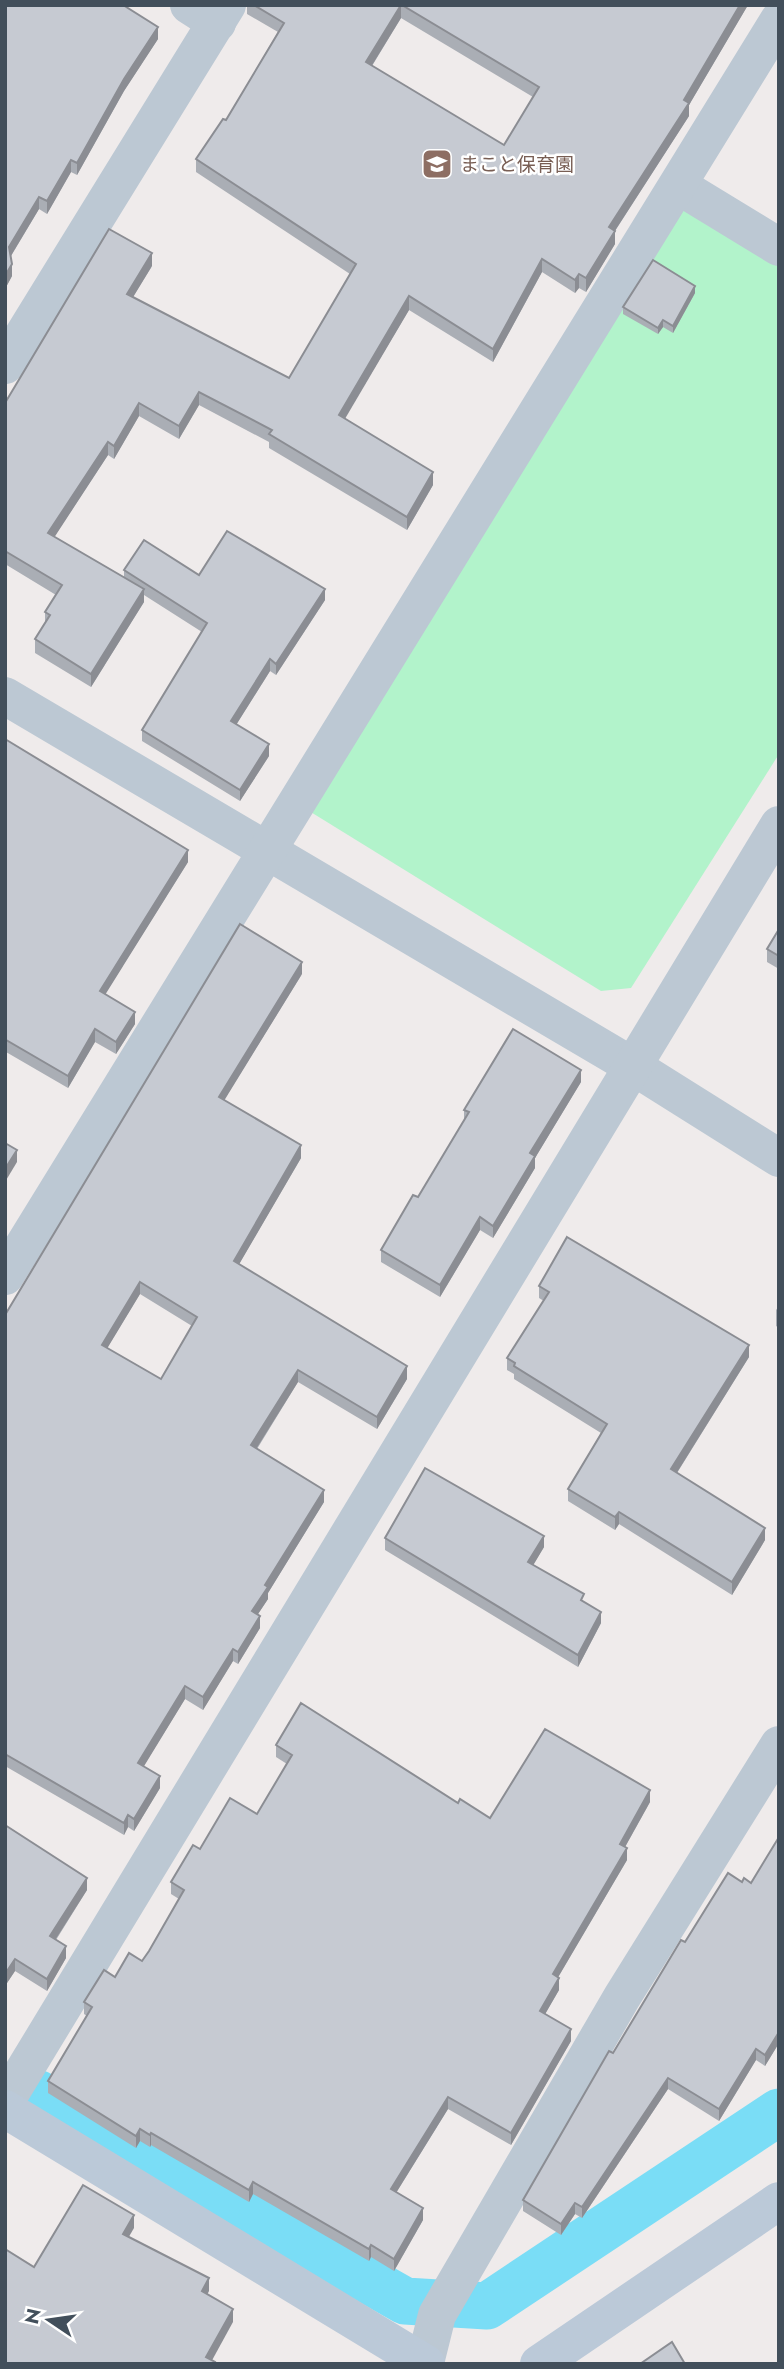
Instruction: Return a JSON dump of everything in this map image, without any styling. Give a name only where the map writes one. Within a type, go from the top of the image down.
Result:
[{"type":"street","points":[[5,365],[211,11]]},
{"type":"street","points":[[5,1276],[779,20]]},
{"type":"street","points":[[679,186],[779,247]]},
{"type":"street","points":[[5,696],[634,1067],[779,1158]]},
{"type":"street","points":[[5,2102],[779,825]]},
{"type":"street","points":[[5,2109],[425,2363],[437,2315],[622,1997],[779,1745]]},
{"type":"street","points":[[539,2364],[779,2201]]},
{"type":"green space","points":[[677,196],[779,255],[779,754],[631,988],[601,991],[301,806]]},
{"type":"building","points":[[5,5],[123,5],[158,27],[124,79],[77,163],[71,160],[47,201],[39,197],[9,247],[12,264],[5,276]]},
{"type":"building","points":[[254,5],[401,5],[366,62],[504,145],[539,87],[402,5],[740,5],[684,100],[689,103],[609,227],[615,231],[586,278],[579,274],[575,280],[542,259],[493,349],[409,296],[339,415],[433,472],[407,517],[269,434],[272,430],[199,392],[179,426],[139,403],[114,446],[108,442],[48,533],[144,589],[91,674],[35,639],[50,615],[45,612],[62,585],[5,551],[5,403],[109,229],[152,253],[127,294],[289,378],[356,264],[196,159],[223,119],[226,120],[284,23]]},
{"type":"building","points":[[653,260],[695,286],[673,326],[663,320],[658,328],[623,307]]},
{"type":"building","points":[[227,531],[325,589],[276,664],[270,659],[231,721],[269,744],[240,790],[142,730],[207,623],[124,570],[144,540],[199,575]]},
{"type":"building","points":[[5,739],[188,850],[100,991],[135,1012],[116,1042],[95,1029],[68,1076],[5,1041]]},
{"type":"building","points":[[240,924],[302,962],[219,1097],[301,1145],[234,1261],[407,1366],[377,1417],[298,1370],[251,1445],[324,1490],[265,1585],[268,1587],[252,1611],[260,1616],[238,1652],[233,1649],[203,1697],[185,1686],[138,1763],[160,1776],[134,1819],[128,1815],[124,1823],[5,1754],[5,1315]],"holes":[[[140,1282],[197,1317],[161,1379],[102,1345]]]},
{"type":"building","points":[[779,929],[779,956],[767,949]]},
{"type":"building","points":[[513,1029],[581,1070],[530,1153],[535,1156],[493,1226],[480,1217],[440,1285],[381,1250],[413,1195],[418,1197],[469,1112],[464,1110]]},
{"type":"building","points":[[5,1143],[17,1150],[5,1169]]},
{"type":"building","points":[[567,1237],[749,1345],[671,1469],[765,1528],[732,1582],[619,1512],[615,1517],[568,1489],[607,1424],[514,1366],[515,1363],[507,1358],[549,1292],[539,1286]]},
{"type":"building","points":[[425,1468],[544,1536],[528,1562],[584,1594],[581,1600],[601,1612],[578,1655],[385,1538]]},
{"type":"building","points":[[301,1703],[458,1803],[460,1799],[490,1818],[545,1729],[650,1790],[620,1844],[627,1848],[553,1974],[559,1978],[540,2011],[571,2029],[511,2133],[448,2097],[391,2189],[423,2208],[394,2259],[371,2245],[369,2249],[253,2182],[249,2190],[151,2133],[150,2135],[140,2129],[136,2136],[48,2081],[92,2007],[84,2002],[104,1970],[115,1977],[129,1953],[142,1961],[149,1951],[184,1890],[171,1882],[193,1845],[200,1849],[230,1798],[257,1814],[292,1755],[276,1745]]},
{"type":"building","points":[[5,1825],[87,1878],[50,1936],[66,1946],[47,1979],[15,1959],[5,1974]]},
{"type":"building","points":[[779,1837],[779,2032],[765,2055],[756,2049],[719,2109],[668,2078],[582,2207],[575,2203],[561,2224],[523,2200],[609,2051],[613,2053],[681,1940],[685,1942],[728,1873],[742,1882],[744,1878],[751,1883]]},
{"type":"building","points":[[83,2185],[134,2215],[123,2234],[209,2278],[202,2291],[233,2309],[206,2357],[215,2362],[214,2364],[5,2364],[5,2249],[34,2267]]},
{"type":"building","points":[[672,2342],[685,2364],[640,2364]]},
{"type":"waterway","points":[[37,2093],[405,2301],[487,2306],[779,2112]]},
{"type":"place","name":"まこと保育園","points":[[437,164]]}]
